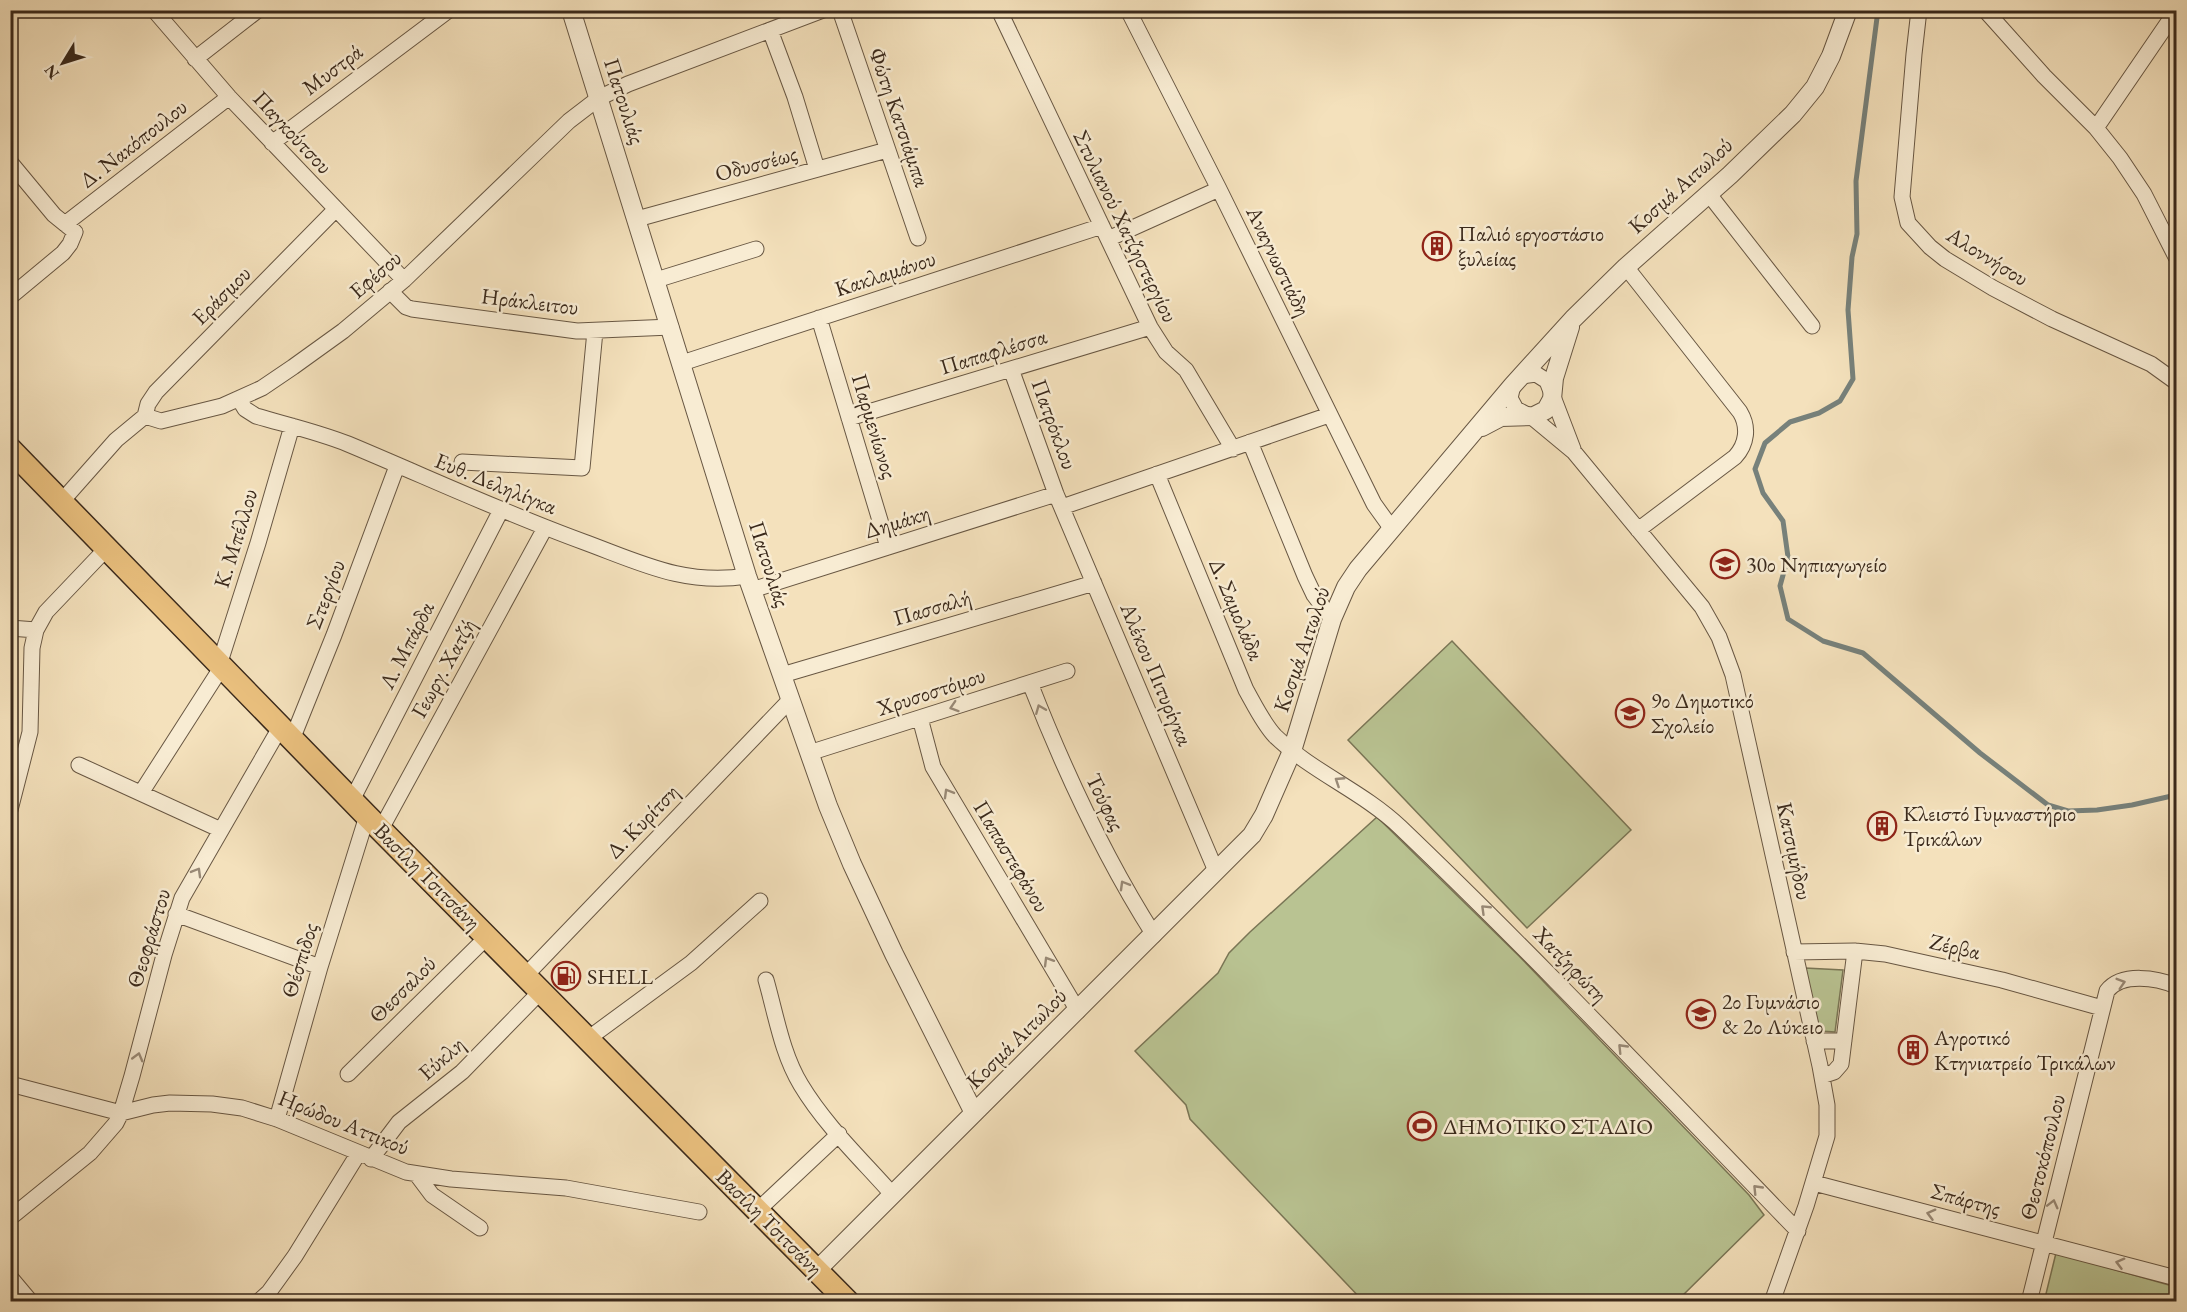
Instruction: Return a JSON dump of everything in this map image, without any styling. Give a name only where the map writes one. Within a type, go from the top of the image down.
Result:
[{"type":"main road","name":"Βασίλη Τσιτσάνη","points":[[10,449],[367,815],[848,1302]]},
{"type":"street","name":"Παγκούτσου","points":[[154,10],[229,97],[404,280]]},
{"type":"street","points":[[195,58],[258,10]]},
{"type":"street","name":"Μυστρά","points":[[272,143],[448,10]]},
{"type":"street","name":"Πατουλιάς","points":[[571,10],[750,583],[828,807],[909,986],[974,1113]]},
{"type":"street","name":"Εφέσου","points":[[145,416],[156,421],[172,419],[222,406],[262,388],[302,361],[343,331],[404,280],[569,121],[599,98],[628,84],[823,10]]},
{"type":"street","name":"Φώτη Κατσιάμπα","points":[[840,10],[918,238]]},
{"type":"street","name":"Στυλιανού Χατζηστεργίου","points":[[999,10],[1150,327],[1166,352],[1186,370],[1233,448]]},
{"type":"street","name":"Αναγνωστιάδη","points":[[1128,10],[1374,504],[1392,529]]},
{"type":"street","name":"Κοσμά Αιτωλού","points":[[817,1270],[1246,842],[1258,827],[1292,751],[1332,619],[1352,578],[1518,380],[1573,319],[1626,267],[1793,114],[1815,87],[1831,56],[1848,10]]},
{"type":"street","name":"Αλοννήσου","points":[[1919,10],[1902,197],[1908,223],[1930,247],[1945,259],[1993,288],[2095,340],[2151,364],[2176,382]]},
{"type":"street","points":[[1985,10],[2044,76],[2096,128],[2120,158],[2144,194],[2176,257]]},
{"type":"street","points":[[2096,128],[2176,11]]},
{"type":"street","points":[[770,30],[795,97],[817,169]]},
{"type":"street","name":"Δ. Νακόπουλου","points":[[10,297],[63,253],[70,244],[70,228],[229,97]]},
{"type":"street","name":"Οδυσσέως","points":[[637,219],[887,150]]},
{"type":"street","points":[[10,162],[54,215],[70,228]]},
{"type":"street","name":"Κακλαμάνου","points":[[682,363],[819,318],[1105,233],[1219,189]]},
{"type":"street","points":[[1708,193],[1812,326]]},
{"type":"street","name":"Εράσμου","points":[[145,416],[148,404],[156,392],[335,210]]},
{"type":"street","points":[[656,280],[756,249]]},
{"type":"street","points":[[1626,267],[1740,412],[1746,429],[1742,446],[1735,457],[1638,530]]},
{"type":"street","name":"Ηράκλειτου","points":[[390,291],[406,307],[412,309],[564,330],[595,331],[670,327]]},
{"type":"street","name":"Παρμενίωνος","points":[[819,318],[888,547]]},
{"type":"street","points":[[1573,319],[1554,378],[1552,393],[1550,405],[1546,410],[1534,416],[1528,415],[1521,413],[1512,404],[1510,398],[1518,380],[1536,375],[1547,381],[1552,393],[1574,452]]},
{"type":"street","name":"Παπαφλέσσα","points":[[849,418],[1150,327]]},
{"type":"street","points":[[462,462],[582,468],[595,331]]},
{"type":"street","name":"Πατρόκλου","points":[[1011,369],[1059,501]]},
{"type":"street","name":"Ευθ. Δεληλίγκα","points":[[239,399],[251,414],[346,444],[545,528],[680,576],[750,583]]},
{"type":"street","name":"Δημάκη","points":[[750,583],[1157,474],[1329,415]]},
{"type":"street","points":[[1473,433],[1502,417],[1528,415],[1574,452]]},
{"type":"street","points":[[62,501],[116,440],[145,416]]},
{"type":"street","name":"Κ. Μπέλλου","points":[[141,793],[221,664],[292,426]]},
{"type":"street","points":[[1250,442],[1305,576],[1314,595],[1332,619]]},
{"type":"street","name":"Κατσιμήδου","points":[[1574,452],[1710,619],[1726,654],[1741,711],[1822,1076],[1828,1119],[1827,1136],[1814,1183],[1772,1302]]},
{"type":"street","name":"Στεργίου","points":[[287,731],[334,635],[397,466]]},
{"type":"street","name":"Δ. Σαμολάδα","points":[[1157,474],[1246,690],[1262,719],[1292,751]]},
{"type":"street","name":"Αλέκου Πιτυρίγκα","points":[[1059,501],[1216,872]]},
{"type":"street","name":"Λ. Μπάρδα","points":[[367,815],[501,510]]},
{"type":"street","name":"Γεωργ. Χατζή","points":[[367,815],[545,528]]},
{"type":"street","points":[[10,810],[30,732],[32,648],[36,630],[46,612],[107,548]]},
{"type":"street","name":"Πασσαλή","points":[[782,675],[1094,583]]},
{"type":"street","points":[[10,628],[36,630]]},
{"type":"street","name":"Χρυσοστόμου","points":[[809,753],[1067,671]]},
{"type":"street","name":"Τούφας","points":[[1030,683],[1053,742],[1098,837],[1154,934]]},
{"type":"street","name":"Δ. Κυρίτση","points":[[534,982],[791,699]]},
{"type":"street","name":"Παπαστεφάνου","points":[[920,718],[933,767],[1078,1011]]},
{"type":"street","name":"Θεοφράστου","points":[[10,1218],[90,1153],[109,1133],[121,1113],[176,914],[187,889],[221,830],[287,731]]},
{"type":"street","name":"Χατζηφώτη","points":[[1292,751],[1343,784],[1398,825],[1512,935],[1798,1231]]},
{"type":"street","points":[[79,765],[221,830]]},
{"type":"street","name":"Θέσπιδος","points":[[277,1119],[367,815]]},
{"type":"street","points":[[589,1038],[691,963],[760,901]]},
{"type":"street","points":[[176,914],[320,968]]},
{"type":"street","name":"Θεσσαλού","points":[[348,1074],[488,936]]},
{"type":"street","points":[[1822,1076],[1838,1068],[1844,1041],[1855,951]]},
{"type":"street","name":"Ζέρβα","points":[[1794,952],[1855,951],[1906,958],[2002,980],[2102,1008]]},
{"type":"street","points":[[766,980],[788,1059],[801,1084],[839,1134],[892,1194]]},
{"type":"street","name":"Θεοτοκόπουλου","points":[[2029,1302],[2102,1008],[2109,988],[2123,981],[2156,980],[2176,986]]},
{"type":"street","name":"Εύκλη","points":[[258,1302],[269,1292],[296,1256],[365,1157],[399,1122],[462,1072],[534,982]]},
{"type":"street","points":[[1814,1041],[1844,1041]]},
{"type":"street","points":[[10,1084],[121,1113]]},
{"type":"street","name":"Ηρώδου Αττικού","points":[[121,1113],[153,1104],[212,1104],[253,1110],[394,1169],[417,1175],[566,1188],[699,1212]]},
{"type":"street","points":[[758,1210],[839,1134]]},
{"type":"street","points":[[417,1175],[432,1195],[480,1228]]},
{"type":"street","name":"Σπάρτης","points":[[1814,1183],[2176,1278]]},
{"type":"street","points":[[10,1276],[31,1302]]},
{"type":"green space","points":[[1452,641],[1631,830],[1527,928],[1348,740]]},
{"type":"green space","points":[[1377,817],[1519,956],[1749,1195],[1764,1215],[1677,1301],[1363,1301],[1190,1119],[1186,1105],[1135,1051],[1218,973],[1229,953],[1250,932]]},
{"type":"green space","points":[[1805,968],[1843,970],[1835,1032],[1820,1031]]},
{"type":"green space","points":[[2056,1253],[2176,1287],[2175,1301],[2044,1302]]},
{"type":"waterway","points":[[1878,10],[1856,181],[1857,234],[1852,257],[1848,310],[1853,379],[1840,401],[1819,413],[1790,422],[1765,443],[1755,469],[1763,493],[1783,521],[1788,557],[1780,586],[1788,619],[1823,641],[1863,653],[1980,753],[2048,805],[2068,811],[2097,810],[2176,795]]},
{"type":"place","name":"Παλιό εργοστάσιο ξυλείας","points":[[1437,246]]},
{"type":"place","name":"30ο Νηπιαγωγείο","points":[[1725,564]]},
{"type":"place","name":"9ο Δημοτικό Σχολείο","points":[[1630,713]]},
{"type":"place","name":"Κλειστό Γυμναστήριο Τρικάλων","points":[[1882,826]]},
{"type":"place","name":"SHELL","points":[[566,976]]},
{"type":"place","name":"2ο Γυμνάσιο & 2ο Λύκειο","points":[[1701,1014]]},
{"type":"place","name":"Αγροτικό Κτηνιατρείο Τρικάλων","points":[[1913,1050]]},
{"type":"place","name":"ΔΗΜΟΤΙΚΟ ΣΤΑΔΙΟ","points":[[1422,1126]]}]
